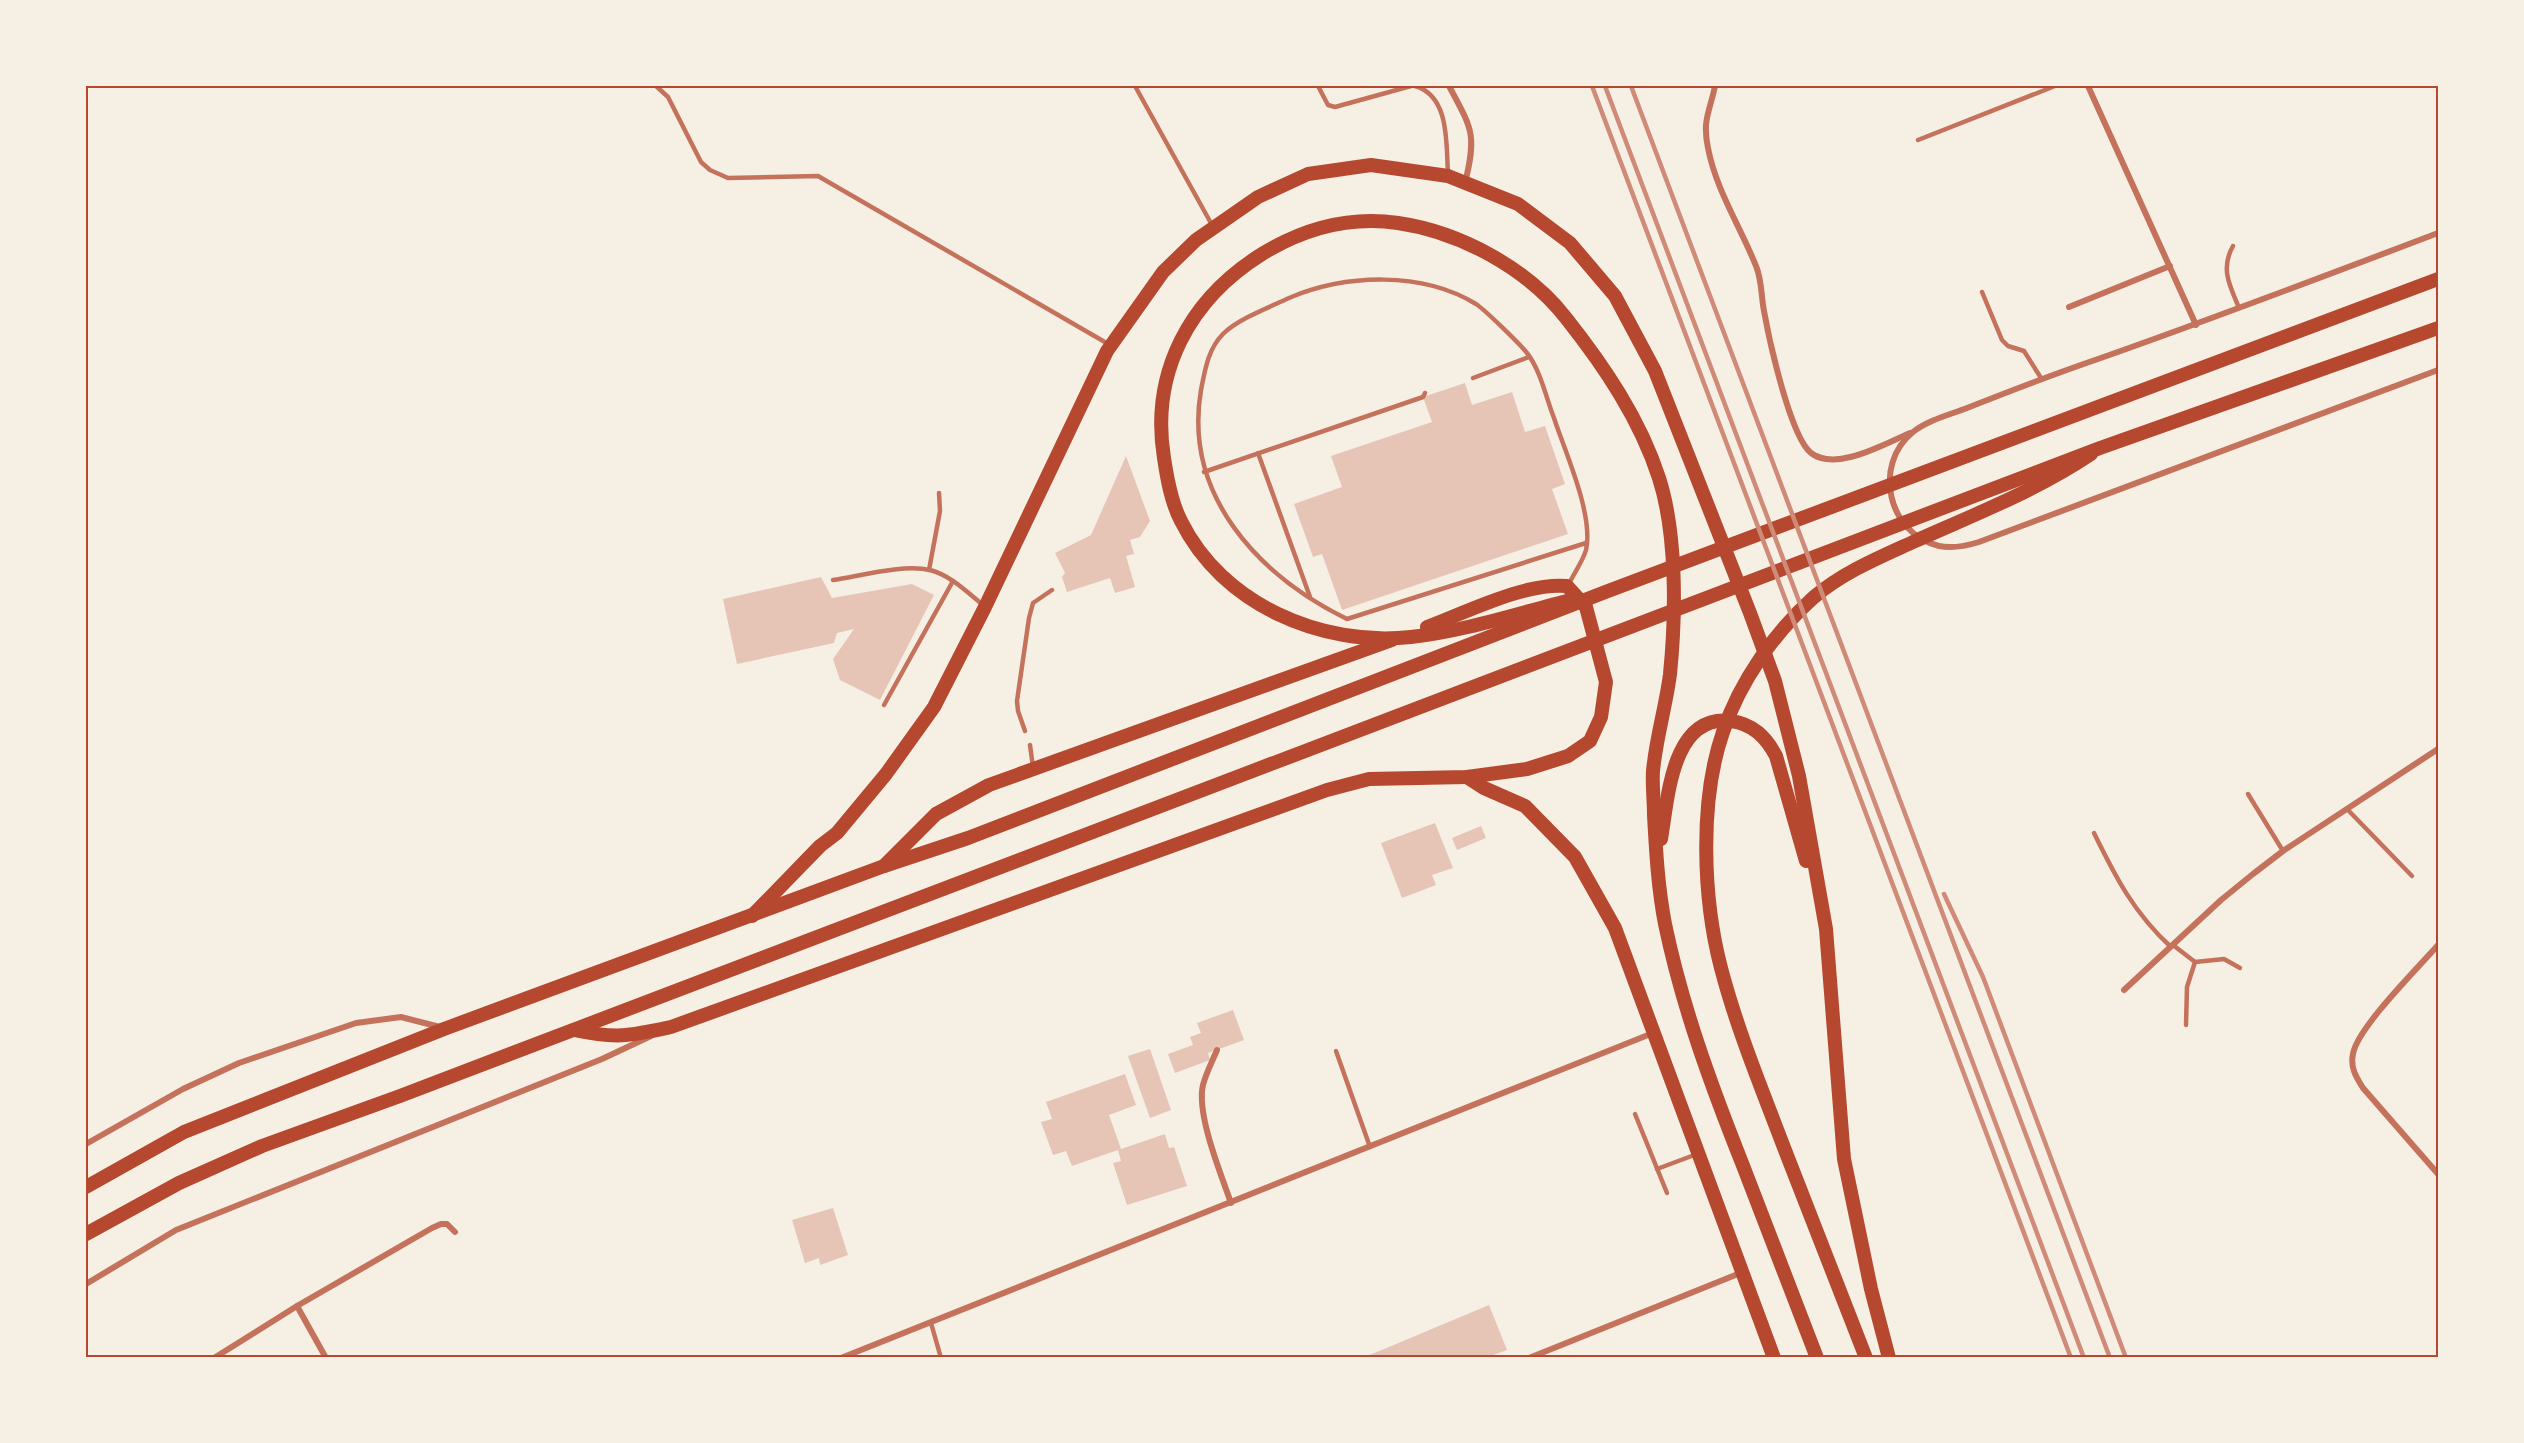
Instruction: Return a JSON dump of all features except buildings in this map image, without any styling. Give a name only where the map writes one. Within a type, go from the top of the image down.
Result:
[{"type":"main road","points":[[752,916],[820,846],[837,833],[886,774],[934,707],[986,607],[1111,346],[1163,273],[1196,240],[1214,227],[1258,197],[1308,174],[1371,165],[1448,176],[1518,204],[1570,243],[1615,296],[1655,371],[1775,681],[1799,776],[1826,929],[1844,1160],[1871,1289],[1890,1358]]},
{"type":"main road","points":[[1608,591],[1410,637],[1365,637],[1326,631],[1286,618],[1250,600],[1224,578],[1199,550],[1180,519],[1166,469],[1161,440],[1162,402],[1169,363],[1186,331],[1205,303],[1224,282],[1256,258],[1289,238],[1319,228],[1351,222],[1383,221],[1420,226],[1495,259],[1528,280],[1560,310],[1594,353],[1641,433],[1660,482],[1670,538],[1674,605],[1669,677],[1653,773],[1656,869],[1665,923],[1708,1077],[1817,1358]]},
{"type":"main road","points":[[86,1187],[184,1132],[444,1029],[884,866],[968,838],[1608,591],[2439,279]]},
{"type":"main road","points":[[86,1234],[179,1183],[262,1146],[574,1030],[2100,448],[2439,328]]},
{"type":"main road","points":[[1866,1358],[1737,1022],[1720,966],[1710,914],[1707,861],[1708,814],[1722,734],[1737,699],[1757,663],[1786,625],[1815,596],[1853,569],[2055,477],[2100,448]]},
{"type":"main road","points":[[574,1030],[607,1037],[627,1037],[671,1027],[1327,790],[1369,779],[1467,777],[1512,772],[1548,764],[1568,756],[1590,741],[1601,717],[1606,682],[1586,607],[1568,586],[1554,585],[1521,592],[989,785],[936,814],[884,866]]},
{"type":"main road","points":[[1656,869],[1672,771],[1683,746],[1694,733],[1708,724],[1724,720],[1741,723],[1755,729],[1768,741],[1776,756],[1826,929]]},
{"type":"main road","points":[[1467,777],[1484,788],[1525,806],[1575,857],[1615,928],[1774,1358]]},
{"type":"street","points":[[1449,86],[1466,119],[1473,140],[1465,183]]},
{"type":"street","points":[[1714,86],[1705,120],[1708,148],[1734,223],[1756,267],[1779,376],[1798,433],[1810,452],[1823,459],[1842,460],[2041,378],[2239,309],[2439,233]]},
{"type":"street","points":[[2088,86],[2196,324]]},
{"type":"street","points":[[2069,307],[2170,266]]},
{"type":"street","points":[[1913,432],[1899,448],[1890,467],[1889,489],[1894,509],[1905,526],[1921,539],[1940,546],[1960,548],[2439,370]]},
{"type":"street","points":[[2124,990],[2221,900],[2283,851],[2438,749]]},
{"type":"street","points":[[2439,945],[2373,1020],[2352,1053],[2353,1072],[2363,1088],[2439,1174]]},
{"type":"street","points":[[86,1144],[183,1089],[239,1063],[356,1023],[401,1017],[444,1029]]},
{"type":"street","points":[[86,1284],[176,1230],[602,1059],[671,1027]]},
{"type":"street","points":[[842,1358],[1653,1033]]},
{"type":"street","points":[[1217,1050],[1203,1084],[1201,1100],[1231,1203]]},
{"type":"street","points":[[214,1358],[297,1305],[432,1228],[447,1224],[455,1232]]},
{"type":"street","points":[[1529,1358],[1744,1272]]},
{"type":"street","points":[[297,1305],[327,1358]]},
{"type":"lane","points":[[656,86],[668,97],[701,162],[710,170],[728,178],[818,176],[1111,346]]},
{"type":"lane","points":[[1135,86],[1214,227]]},
{"type":"lane","points":[[1318,86],[1328,105],[1335,107],[1413,86],[1423,88],[1432,96],[1440,109],[1445,130],[1448,176]]},
{"type":"lane","points":[[1918,140],[2055,86]]},
{"type":"lane","points":[[2233,246],[2225,265],[2226,276],[2239,309]]},
{"type":"lane","points":[[1568,586],[1586,551],[1587,527],[1578,489],[1539,375],[1529,357],[1478,305],[1440,288],[1387,279],[1338,284],[1304,292],[1264,310],[1224,333],[1210,350],[1199,405],[1200,455],[1204,472],[1232,526],[1266,564],[1311,598],[1347,619],[1586,543]]},
{"type":"lane","points":[[1982,292],[2002,340],[2008,346],[2024,351],[2041,378]]},
{"type":"lane","points":[[1473,378],[1529,357]]},
{"type":"lane","points":[[1204,472],[1423,397],[1425,393]]},
{"type":"lane","points":[[1258,453],[1311,598]]},
{"type":"lane","points":[[929,570],[940,511],[939,493]]},
{"type":"lane","points":[[833,580],[908,569],[929,570],[953,581],[986,607]]},
{"type":"lane","points":[[884,705],[953,581]]},
{"type":"lane","points":[[1026,731],[1020,720],[1017,700],[1029,618],[1033,603],[1052,590]]},
{"type":"lane","points":[[1030,745],[1034,769]]},
{"type":"lane","points":[[2248,794],[2283,851]]},
{"type":"lane","points":[[2348,810],[2412,876]]},
{"type":"lane","points":[[2094,833],[2143,920],[2172,946],[2195,962],[2224,959],[2240,968]]},
{"type":"lane","points":[[2186,1025],[2187,987],[2195,962]]},
{"type":"lane","points":[[1336,1051],[1370,1147]]},
{"type":"lane","points":[[1635,1113],[1667,1193]]},
{"type":"lane","points":[[1657,1169],[1698,1153]]},
{"type":"lane","points":[[931,1323],[941,1358]]},
{"type":"railway","points":[[1592,86],[2071,1358]]},
{"type":"railway","points":[[1605,86],[2084,1358]]},
{"type":"railway","points":[[1631,86],[2110,1358]]},
{"type":"railway","points":[[1944,894],[1983,977],[2126,1358]]}]
